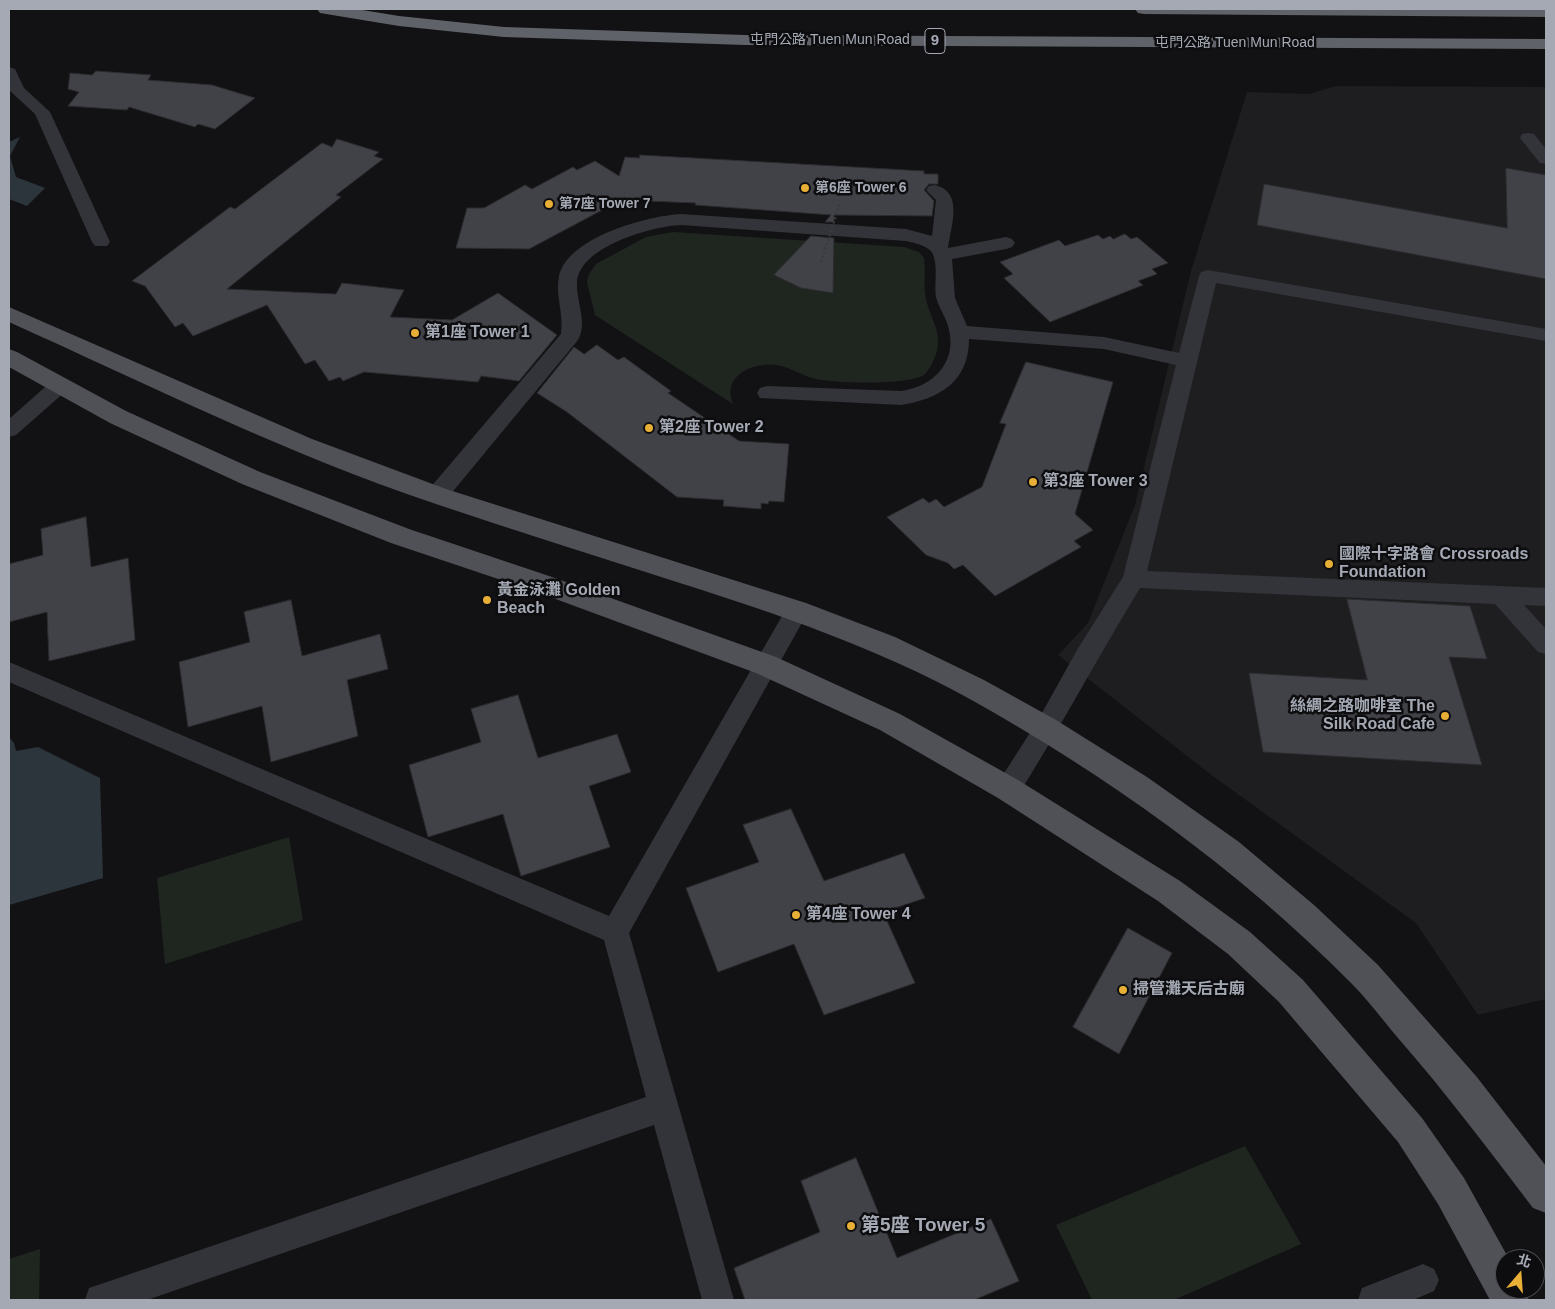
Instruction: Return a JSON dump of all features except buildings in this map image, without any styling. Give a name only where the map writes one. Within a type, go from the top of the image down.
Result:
[{"type":"highway","name":"屯門公路 Tuen Mun Road","points":[[326,9],[399,21],[504,32],[735,40],[1546,44]]},
{"type":"highway","name":"屯門公路 Tuen Mun Road","points":[[1144,9],[1546,12]]},
{"type":"main road","points":[[9,314],[303,445],[437,495],[797,610],[885,645],[974,688],[1046,729],[1145,792],[1228,852],[1303,915],[1366,976],[1459,1082],[1546,1195]]},
{"type":"main road","points":[[9,357],[118,417],[251,478],[400,536],[543,584],[766,665],[890,722],[1008,789],[1168,892],[1239,943],[1291,991],[1410,1130],[1451,1191],[1510,1300]]},
{"type":"lane","points":[[9,72],[17,90],[42,112],[101,242]]},
{"type":"lane","points":[[1528,138],[1546,159]]},
{"type":"lane","points":[[767,392],[901,398],[918,396],[933,390],[948,377],[958,356],[959,332],[946,299],[941,252],[945,200],[941,193],[936,190]]},
{"type":"lane","points":[[437,495],[571,334],[573,316],[566,283],[573,264],[580,257],[622,233],[653,222],[692,220],[906,235],[926,239],[941,252],[1006,243]]},
{"type":"lane","points":[[1008,789],[1046,729],[1085,657],[1134,579],[1208,276],[1546,335]]},
{"type":"lane","points":[[959,332],[1104,343],[1187,361]]},
{"type":"lane","points":[[9,430],[60,386]]},
{"type":"lane","points":[[1134,579],[1546,597]]},
{"type":"lane","points":[[1502,596],[1546,645]]},
{"type":"lane","points":[[718,1300],[662,1107],[615,932],[797,610]]},
{"type":"lane","points":[[9,672],[615,932]]},
{"type":"lane","points":[[101,1300],[662,1107]]},
{"type":"lane","points":[[1374,1300],[1423,1280]]},
{"type":"path","points":[[820,262],[840,203]]},
{"type":"shaded area","name":"國際十字路會 Crossroads Foundation","points":[[1336,86],[1546,87],[1546,999],[1478,1015],[1416,923],[1210,774],[1058,655],[1088,623],[1135,505],[1191,271],[1247,92],[1309,94]]},
{"type":"shaded area","points":[[20,137],[10,156],[16,177],[45,188],[27,206],[9,199],[9,142]]},
{"type":"shaded area","points":[[673,232],[904,247],[919,252],[924,258],[926,299],[938,337],[937,351],[929,369],[925,374],[917,378],[889,382],[855,382],[811,378],[776,365],[758,366],[741,373],[735,379],[731,386],[730,394],[733,404],[595,315],[587,282],[589,274],[596,264],[646,237]]},
{"type":"shaded area","points":[[9,737],[14,743],[16,751],[38,747],[100,778],[103,878],[9,905]]},
{"type":"shaded area","points":[[289,837],[303,920],[165,964],[157,878]]},
{"type":"shaded area","points":[[1245,1146],[1301,1244],[1174,1300],[1092,1300],[1056,1225]]},
{"type":"shaded area","points":[[40,1249],[39,1300],[9,1300],[9,1259]]},
{"type":"place","name":"第6座 Tower 6","points":[[805,188]]},
{"type":"place","name":"第7座 Tower 7","points":[[549,204]]},
{"type":"place","name":"第1座 Tower 1","points":[[415,333]]},
{"type":"place","name":"第2座 Tower 2","points":[[649,428]]},
{"type":"place","name":"第3座 Tower 3","points":[[1033,482]]},
{"type":"place","name":"國際十字路會 Crossroads Foundation","points":[[1329,564]]},
{"type":"place","name":"黃金泳灘 Golden Beach","points":[[487,600]]},
{"type":"place","name":"絲綢之路咖啡室 The Silk Road Cafe","points":[[1445,716]]},
{"type":"place","name":"第4座 Tower 4","points":[[796,915]]},
{"type":"place","name":"掃管灘天后古廟","points":[[1123,990]]},
{"type":"place","name":"第5座 Tower 5","points":[[851,1226]]}]
